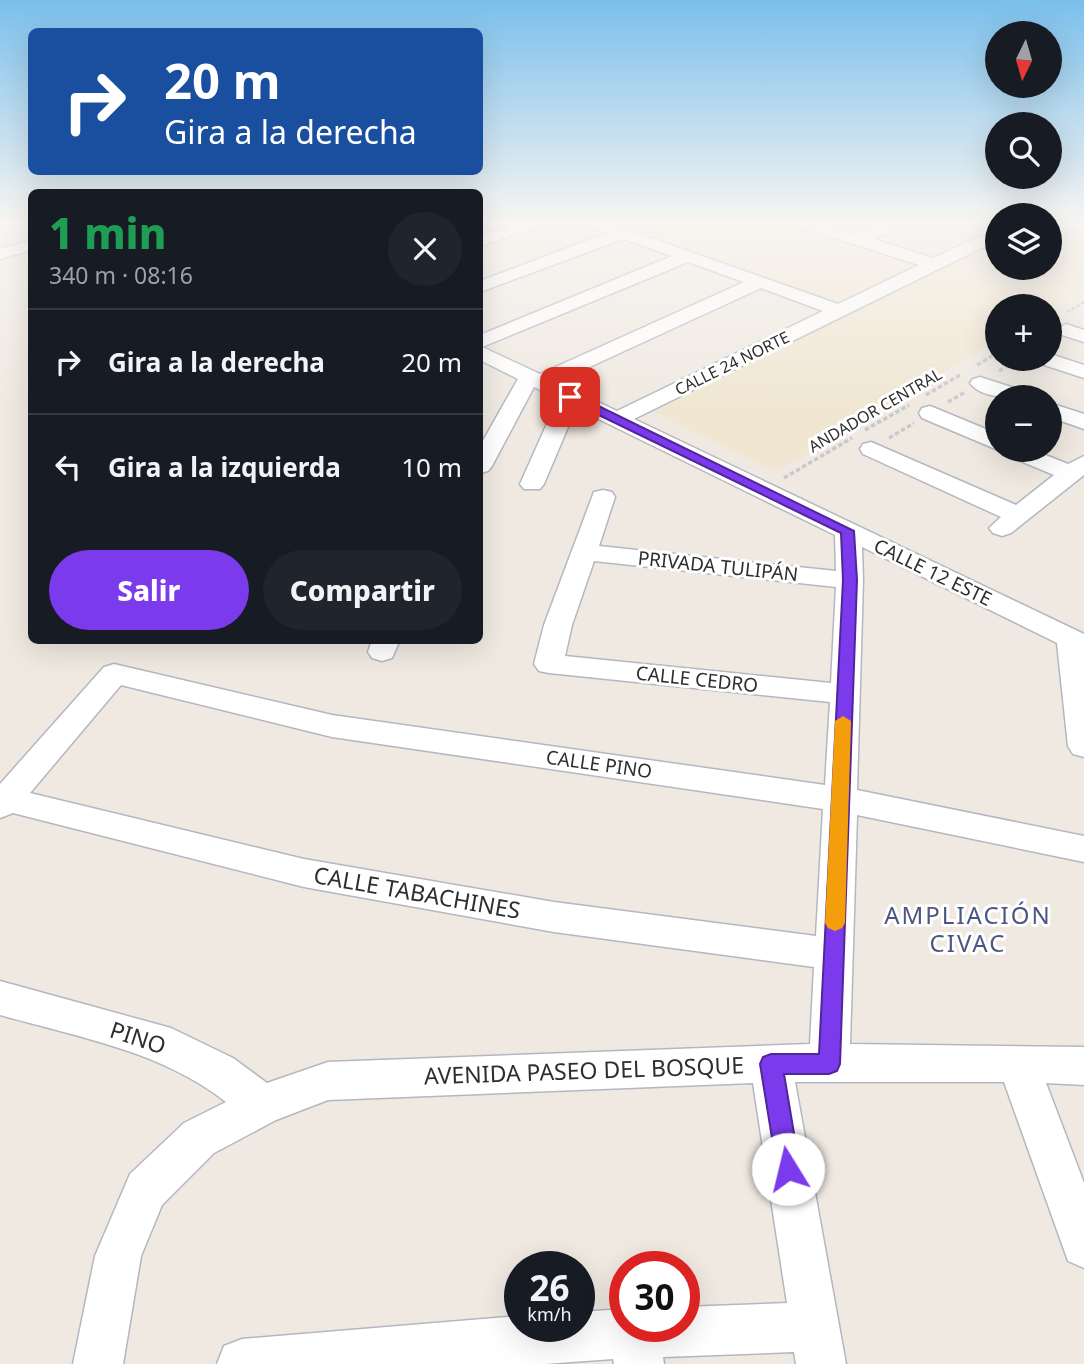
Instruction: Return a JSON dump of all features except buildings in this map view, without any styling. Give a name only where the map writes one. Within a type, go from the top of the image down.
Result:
[{"type":"street","points":[[483,341],[621,284]]},
{"type":"street","points":[[483,461],[534,379],[756,284]]},
{"type":"street","points":[[765,284],[841,311]]},
{"type":"street","name":"CALLE 24 NORTE","points":[[617,419],[896,284]]},
{"type":"street","name":"CALLE 12 ESTE","points":[[483,354],[1078,643]]},
{"type":"street","points":[[1062,365],[1084,372]]},
{"type":"street","points":[[972,374],[994,385]]},
{"type":"street","points":[[532,484],[570,397]]},
{"type":"street","points":[[930,413],[985,437]]},
{"type":"street","points":[[1062,414],[1084,422]]},
{"type":"street","points":[[871,449],[1010,522],[1077,469]]},
{"type":"street","points":[[1054,462],[1077,469]]},
{"type":"street","points":[[586,552],[603,497]]},
{"type":"street","points":[[829,1064],[850,580],[848,531]]},
{"type":"street","name":"PRIVADA TULIPÁN","points":[[586,552],[850,580]]},
{"type":"street","name":"CALLE CEDRO","points":[[586,552],[558,625],[549,664],[844,694]]},
{"type":"street","points":[[1078,643],[1084,746]]},
{"type":"street","name":"CALLE PINO","points":[[114,674],[332,726],[840,799],[1084,849]]},
{"type":"street","name":"CALLE TABACHINES","points":[[114,674],[2,801],[304,873],[554,917],[834,954]]},
{"type":"street","name":"PINO","points":[[0,998],[157,1041],[218,1071],[262,1105]]},
{"type":"street","points":[[1018,1063],[1084,1245]]},
{"type":"street","name":"AVENIDA PASEO DEL BOSQUE","points":[[98,1364],[118,1256],[146,1190],[199,1138],[262,1105],[328,1081],[771,1064],[1018,1063],[1084,1066]]},
{"type":"street","points":[[242,1364],[637,1348],[818,1346],[771,1064]]},
{"type":"path","name":"ANDADOR CENTRAL","points":[[767,492],[777,482],[972,374],[985,364]]},
{"type":"shaded area","points":[[776,284],[877,284],[832,304]]},
{"type":"shaded area","points":[[908,284],[1084,284],[1084,287],[1062,301],[1062,294],[985,294],[985,348],[776,472],[654,412]]},
{"type":"slow traffic","points":[[835,923],[843,721]]},
{"type":"district","name":"AMPLIACIÓN CIVAC","points":[[968,930]]},
{"type":"route","points":[[570,397],[848,531],[850,580],[829,1064],[771,1064],[788,1169]]}]
